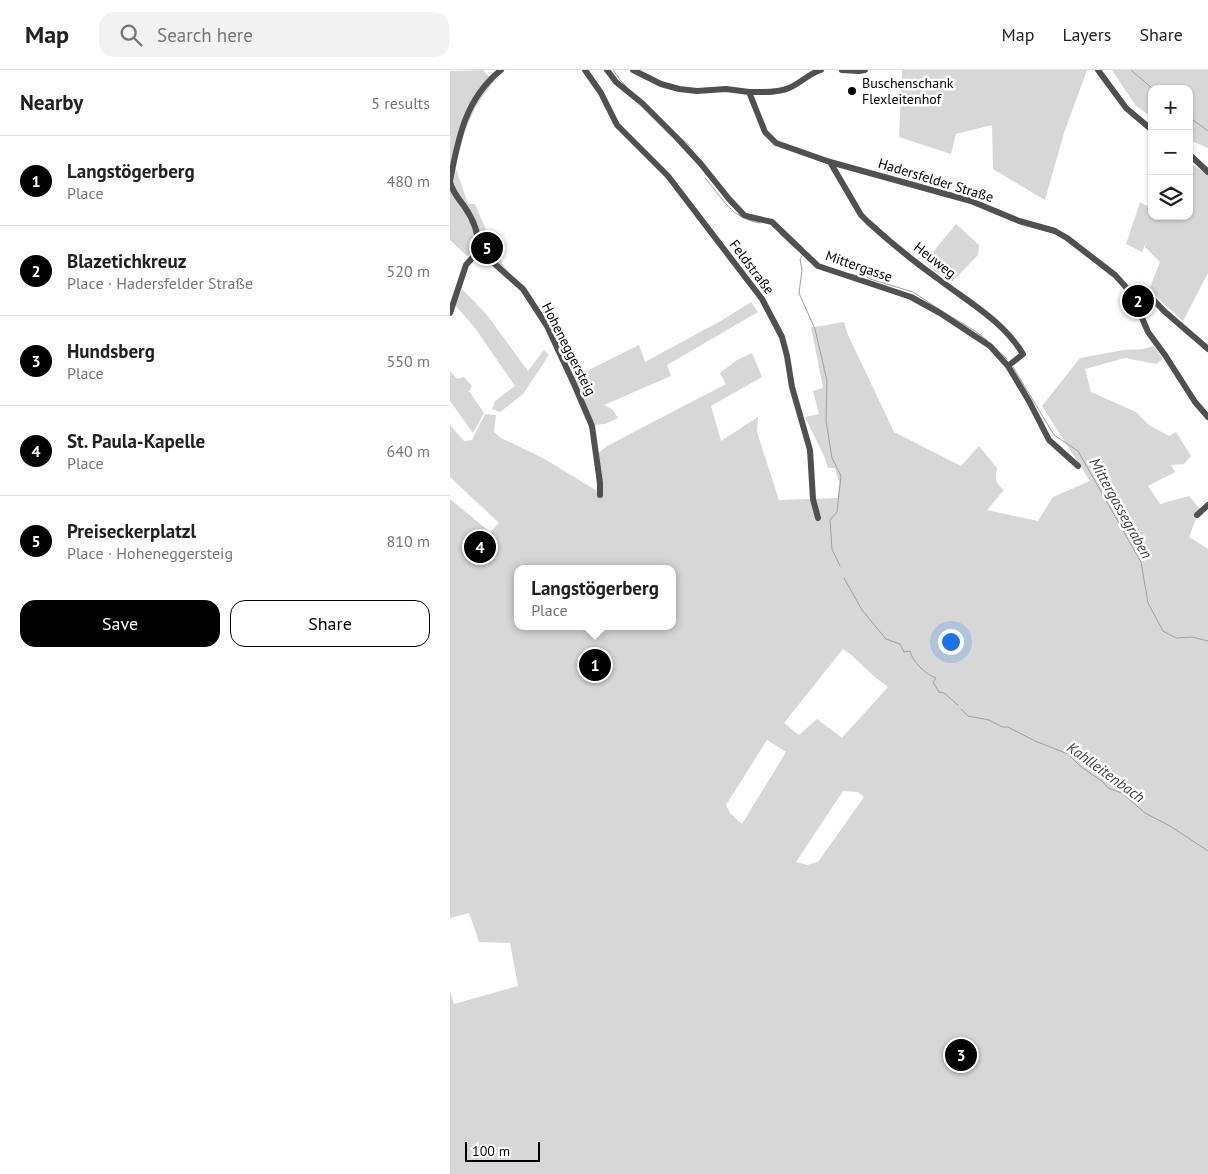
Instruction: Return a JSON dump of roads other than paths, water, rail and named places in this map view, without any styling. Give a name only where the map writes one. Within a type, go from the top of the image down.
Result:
[{"type":"street","points":[[450,313],[466,265],[479,250],[476,228],[470,214],[453,191],[450,181],[467,113],[490,78],[501,70]]},
{"type":"street","name":"Feldstraße","points":[[585,70],[601,93],[623,133],[668,176],[757,292],[773,319],[782,337],[792,387],[810,450],[813,499],[818,518]]},
{"type":"street","name":"Mittergasse","points":[[607,70],[616,82],[642,103],[677,138],[701,164],[728,199],[744,215],[772,222],[818,266],[924,303],[981,340],[998,354],[1008,366],[1034,409],[1049,440],[1078,466]]},
{"type":"street","points":[[633,70],[661,84],[679,89],[697,91],[726,89],[749,92],[780,91],[791,88],[811,73],[821,70]]},
{"type":"street","points":[[842,70],[866,70]]},
{"type":"street","points":[[1098,70],[1126,108],[1148,127]]},
{"type":"street","name":"Hadersfelder Straße","points":[[749,92],[765,132],[776,143],[830,162],[971,201],[1019,221],[1055,231],[1067,238],[1115,275],[1125,286],[1134,299],[1148,332],[1208,417]]},
{"type":"street","points":[[1193,158],[1208,172]]},
{"type":"street","name":"Heuweg","points":[[830,162],[868,222],[935,277],[986,313],[1003,328],[1023,354],[1008,366]]},
{"type":"street","name":"Hoheneggersteig","points":[[479,250],[523,289],[547,326],[592,426],[600,495]]},
{"type":"street","points":[[1134,299],[1147,293],[1164,311],[1208,349]]},
{"type":"street","points":[[1197,515],[1208,505]]},
{"type":"waterway","points":[[613,70],[628,88]]},
{"type":"waterway","points":[[1131,70],[1148,85]]},
{"type":"waterway","points":[[1193,120],[1208,131]]},
{"type":"waterway","points":[[682,139],[689,145]]},
{"type":"waterway","name":"Kahlleitenbach","points":[[705,178],[734,212],[741,217],[760,223]]},
{"type":"waterway","name":"Kahlleitenbach","points":[[780,234],[795,248]]},
{"type":"waterway","name":"Kahlleitenbach","points":[[802,256],[800,259],[802,270],[799,293],[815,329],[827,381],[826,421],[832,458],[841,476],[837,512],[830,520],[832,549],[840,566]]},
{"type":"waterway","name":"Mittergassegraben","points":[[851,274],[864,275],[870,279],[913,292],[939,309]]},
{"type":"waterway","name":"Mittergassegraben","points":[[942,311],[987,340]]},
{"type":"waterway","name":"Mittergassegraben","points":[[995,348],[1007,359]]},
{"type":"waterway","name":"Mittergassegraben","points":[[1013,367],[1054,435],[1078,451],[1141,562],[1148,603],[1163,631],[1176,638],[1192,637],[1208,641]]},
{"type":"waterway","name":"Kahlleitenbach","points":[[844,578],[862,610],[886,639],[900,644],[904,652],[910,651],[920,667],[936,678],[933,682],[939,692],[944,693],[958,705]]},
{"type":"waterway","name":"Kahlleitenbach","points":[[961,709],[968,716],[989,720],[1002,727],[1008,727],[1035,741],[1068,754],[1108,788],[1122,793],[1145,813],[1170,826],[1208,851]]},
{"type":"place","name":"Buschenschank Flexleitenhof","points":[[852,91]]},
{"type":"place","name":"Preiseckerplatzl","points":[[487,248]]},
{"type":"place","name":"Blazetichkreuz","points":[[1138,301]]},
{"type":"place","name":"St. Paula-Kapelle","points":[[480,547]]},
{"type":"place","name":"Langstögerberg","points":[[595,665]]},
{"type":"place","name":"Hundsberg","points":[[961,1055]]}]
